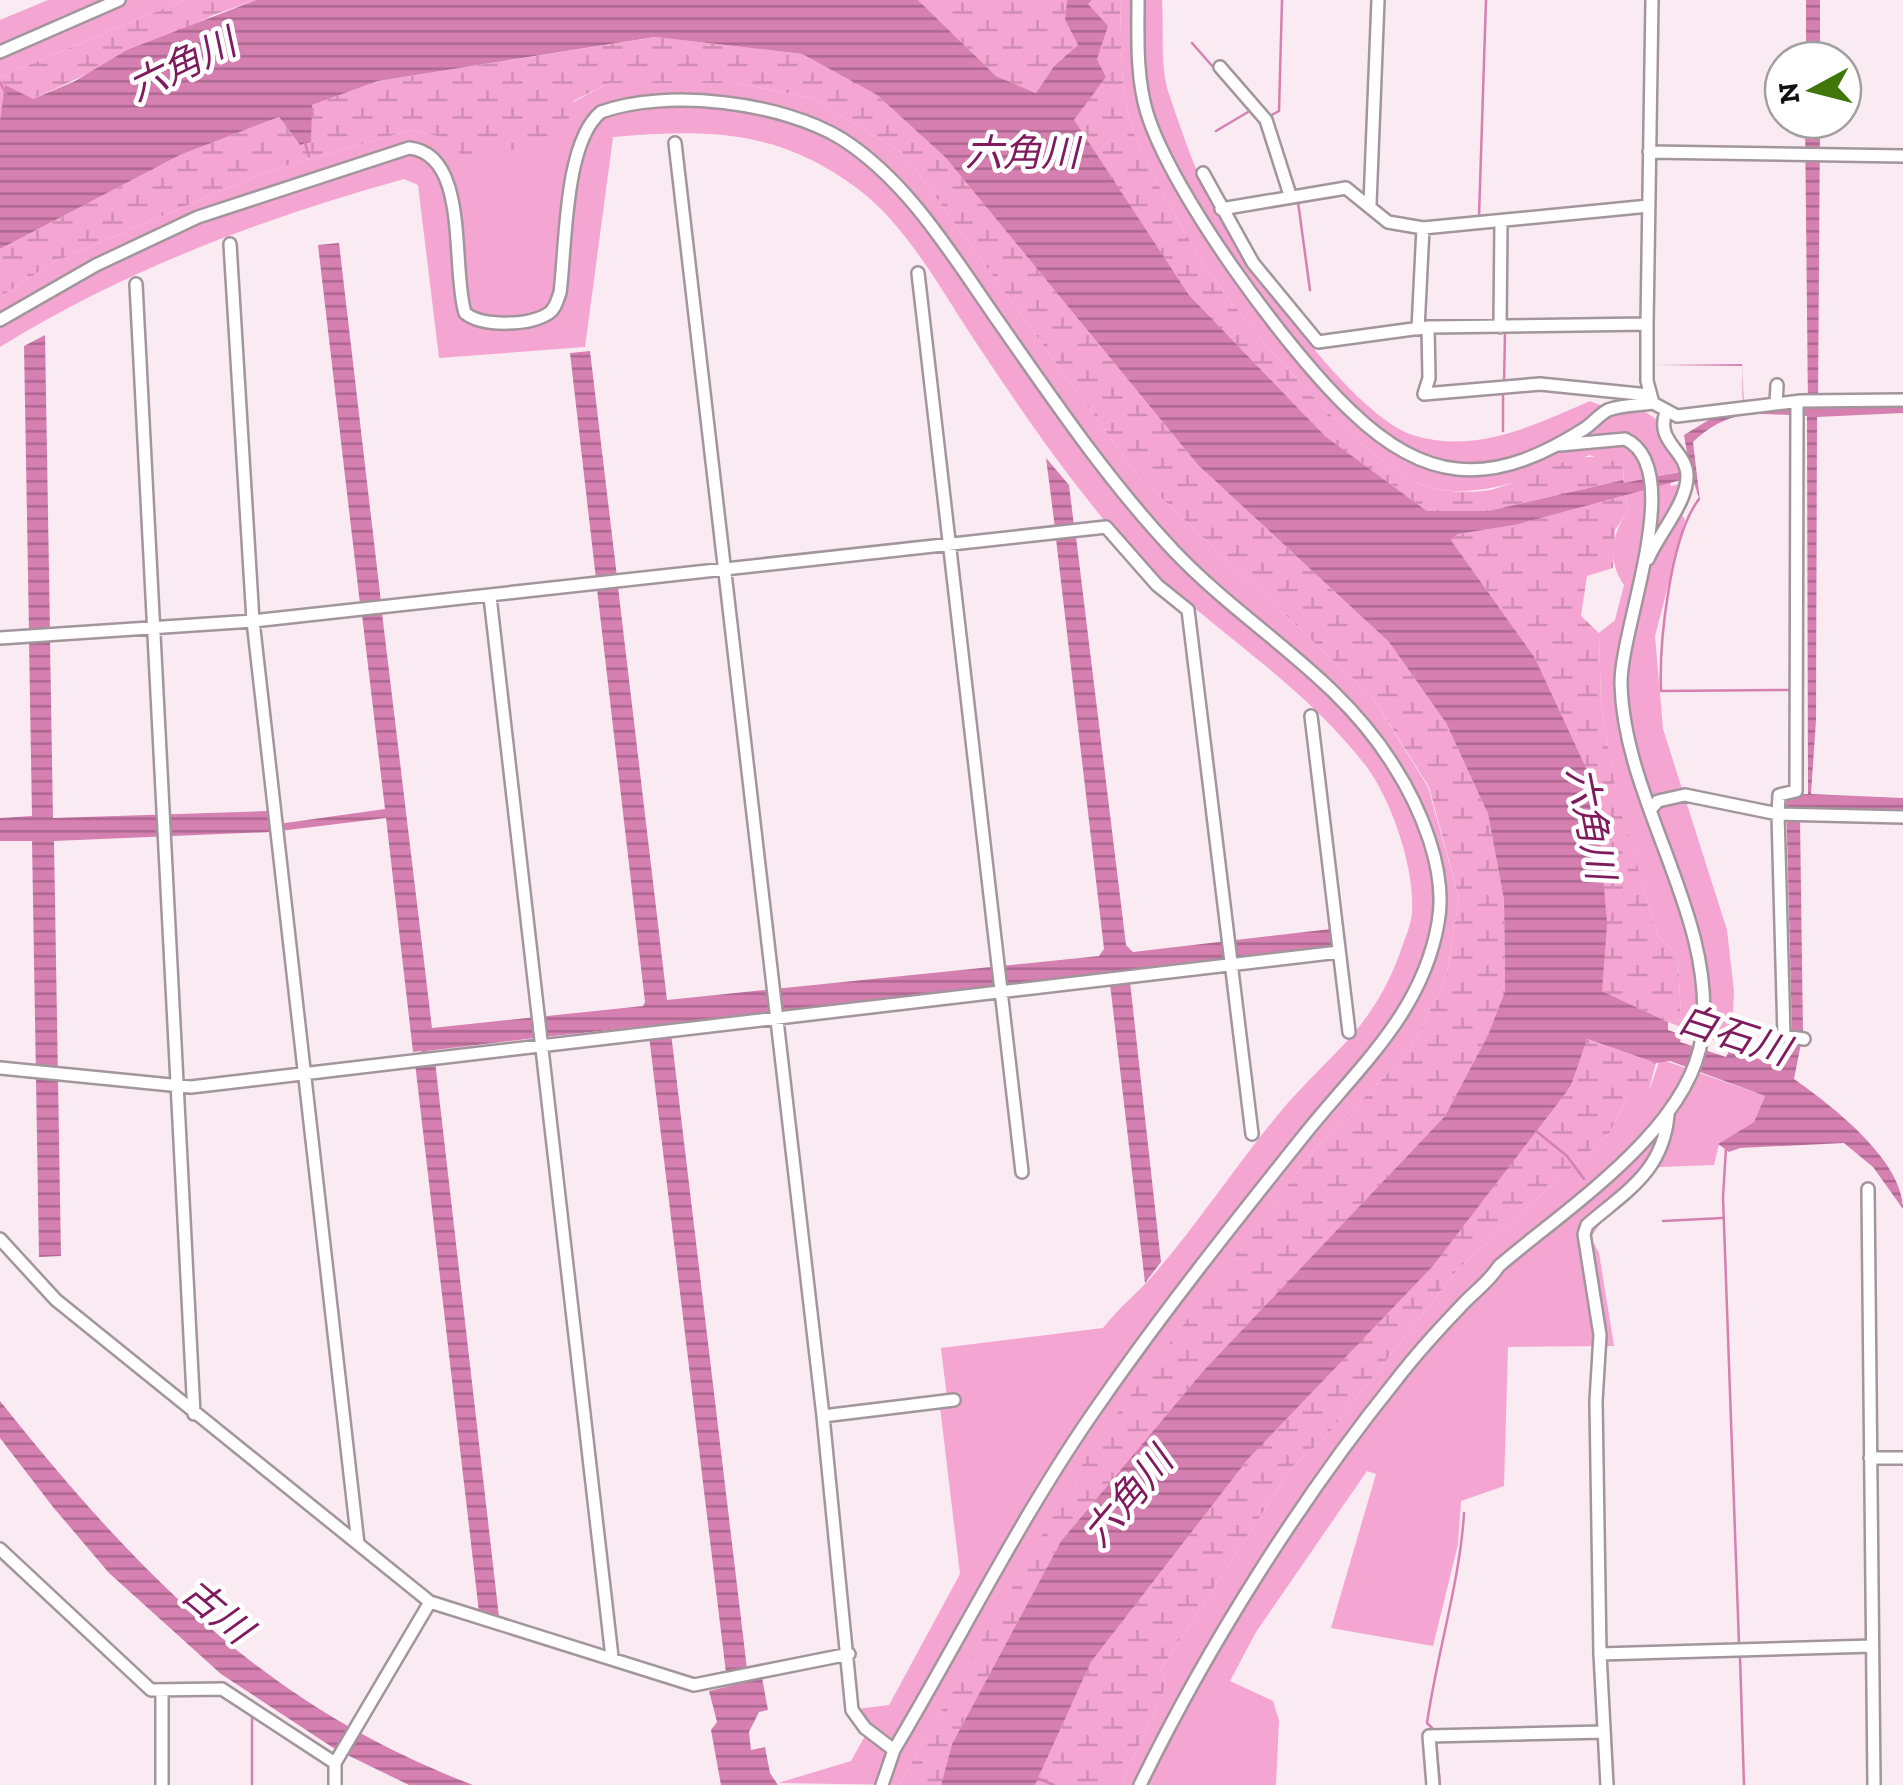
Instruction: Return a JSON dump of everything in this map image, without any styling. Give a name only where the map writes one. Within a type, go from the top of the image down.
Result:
[{"type":"street","points":[[0,52],[119,0]]},
{"type":"street","points":[[1138,0],[1144,98],[1163,150],[1223,250],[1334,394],[1384,439],[1435,466],[1458,470],[1502,466],[1560,445],[1625,439],[1644,456],[1654,498],[1621,678],[1625,731],[1691,936],[1701,990],[1702,1038],[1690,1076],[1668,1115],[1654,1164],[1636,1189],[1586,1225],[1584,1234],[1600,1335],[1596,1401],[1600,1654],[1608,1785]]},
{"type":"street","points":[[1371,200],[1378,0]]},
{"type":"street","points":[[1651,399],[1647,324],[1652,0]]},
{"type":"street","points":[[1220,67],[1266,120],[1295,195]]},
{"type":"street","points":[[0,320],[96,265],[198,217],[408,148],[430,154],[446,172],[465,313],[484,323],[536,319],[555,308],[560,292],[576,159],[590,120],[616,106],[665,102],[751,106],[794,116],[840,138],[877,166],[915,206],[1073,428],[1142,515],[1178,556],[1331,688],[1392,762],[1428,839],[1439,895],[1438,926],[1410,1004],[1381,1048],[1303,1136],[1100,1402],[1016,1537],[894,1750],[882,1785]]},
{"type":"street","points":[[675,143],[823,1416],[852,1710],[865,1728],[894,1750]]},
{"type":"street","points":[[1649,152],[1903,156]]},
{"type":"street","points":[[1203,173],[1253,262],[1318,342],[1423,328],[1647,324]]},
{"type":"street","points":[[1221,209],[1346,188],[1371,200],[1388,222],[1424,228],[1649,206]]},
{"type":"street","points":[[1503,327],[1505,222]]},
{"type":"street","points":[[1424,228],[1423,328],[1429,378],[1424,394],[1505,386],[1598,386],[1651,399],[1666,412],[1694,415],[1800,401],[1903,400]]},
{"type":"street","points":[[230,244],[253,621],[358,1544]]},
{"type":"street","points":[[918,273],[1022,1172]]},
{"type":"street","points":[[136,284],[194,1414]]},
{"type":"street","points":[[1776,404],[1777,385]]},
{"type":"street","points":[[1560,445],[1607,410],[1651,399]]},
{"type":"street","points":[[1788,814],[1778,795],[1796,791],[1800,401]]},
{"type":"street","points":[[1638,581],[1662,527],[1684,497],[1687,474],[1665,438],[1666,412]]},
{"type":"street","points":[[0,638],[253,621],[1106,528],[1157,585],[1188,610],[1252,1134]]},
{"type":"street","points":[[490,597],[612,1658]]},
{"type":"street","points":[[1312,716],[1349,1032]]},
{"type":"street","points":[[1650,810],[1658,801],[1685,795],[1788,814],[1903,817]]},
{"type":"street","points":[[1788,814],[1782,821],[1784,1036],[1804,1039]]},
{"type":"street","points":[[0,1068],[176,1087],[424,1057],[540,1033],[661,1030],[776,1007],[1000,982],[1119,979],[1231,955],[1339,952]]},
{"type":"street","points":[[1140,1785],[1222,1633],[1330,1469],[1398,1377],[1466,1301],[1486,1286],[1499,1266],[1636,1148],[1668,1115]]},
{"type":"street","points":[[1868,1189],[1874,1785]]},
{"type":"street","points":[[0,1239],[56,1300],[430,1602],[694,1685],[849,1654]]},
{"type":"street","points":[[823,1416],[954,1400]]},
{"type":"street","points":[[1870,1458],[1903,1458]]},
{"type":"street","points":[[0,1550],[151,1690],[222,1689],[338,1758]]},
{"type":"street","points":[[335,1785],[338,1758],[430,1602]]},
{"type":"street","points":[[1600,1654],[1872,1646]]},
{"type":"street","points":[[162,1690],[162,1785]]},
{"type":"street","points":[[1432,1785],[1435,1736],[1604,1732]]},
{"type":"green space","points":[[48,0],[184,0],[0,77],[0,20]]},
{"type":"green space","points":[[184,0],[256,0],[216,14],[33,99],[0,121],[0,77]]},
{"type":"green space","points":[[918,0],[1067,0],[1065,20],[1078,45],[1054,66],[1036,93],[996,76]]},
{"type":"green space","points":[[1092,0],[1120,0],[1123,81],[1132,128],[1193,245],[1254,330],[1347,431],[1410,479],[1436,489],[1490,490],[1559,464],[1594,457],[1610,460],[1624,469],[1623,480],[1488,511],[1427,511],[1325,436],[1189,295],[1073,120],[1106,77],[1097,59],[1087,4]]},
{"type":"green space","points":[[1120,0],[1162,0],[1168,91],[1209,197],[1253,268],[1305,338],[1363,401],[1391,424],[1416,436],[1461,442],[1505,434],[1590,401],[1617,412],[1638,407],[1656,419],[1679,472],[1668,474],[1671,486],[1683,483],[1676,505],[1685,520],[1655,636],[1663,729],[1727,930],[1734,992],[1731,1047],[1668,1022],[1681,1020],[1678,956],[1657,935],[1615,787],[1601,706],[1599,633],[1615,620],[1624,585],[1615,566],[1613,548],[1628,511],[1625,492],[1657,485],[1623,483],[1624,469],[1590,455],[1496,487],[1436,489],[1410,479],[1347,431],[1283,364],[1230,300],[1203,263],[1157,182],[1128,113]]},
{"type":"green space","points":[[656,37],[802,54],[877,95],[946,158],[1198,465],[1389,642],[1446,723],[1488,814],[1504,900],[1505,991],[1488,1035],[1445,1116],[1204,1370],[1061,1541],[952,1744],[941,1785],[899,1785],[1094,1444],[1318,1145],[1410,1050],[1446,979],[1459,898],[1429,787],[1373,698],[1139,477],[905,155],[813,98],[736,83],[609,83],[573,101],[563,141],[466,158],[437,136],[411,130],[271,170],[54,262],[0,297],[0,249],[180,155],[279,117],[300,145],[312,105],[378,81]]},
{"type":"green space","points":[[609,83],[736,83],[813,98],[905,155],[1139,477],[1373,698],[1428,787],[1459,898],[1446,979],[1410,1050],[1318,1145],[1095,1444],[899,1785],[778,1783],[851,1761],[866,1734],[849,1710],[889,1705],[960,1574],[940,1407],[948,1406],[941,1348],[1103,1328],[1156,1272],[1277,1116],[1346,1042],[1375,1004],[1410,922],[1410,876],[1393,816],[1366,766],[1306,702],[1172,588],[1109,526],[1038,434],[892,220],[858,189],[799,154],[770,144],[711,134],[613,137],[585,347],[439,358],[418,185],[404,179],[247,229],[145,270],[0,347],[0,297],[54,262],[271,170],[411,130],[437,136],[467,158]]},
{"type":"green space","points":[[1625,493],[1628,511],[1615,530],[1613,568],[1587,576],[1581,616],[1599,633],[1601,706],[1615,786],[1657,935],[1678,956],[1681,1020],[1668,1022],[1602,991],[1596,789],[1535,658],[1451,540],[1458,534],[1515,525]]},
{"type":"green space","points":[[1586,1039],[1656,1063],[1649,1089],[1628,1095],[1609,1134],[1459,1268],[1324,1439],[1293,1466],[1161,1669],[1166,1687],[1121,1785],[1035,1785],[1091,1662],[1249,1458],[1571,1087]]},
{"type":"green space","points":[[1660,1059],[1765,1096],[1754,1122],[1719,1144],[1714,1165],[1659,1167],[1597,1228],[1591,1238],[1599,1253],[1614,1346],[1508,1347],[1504,1486],[1461,1501],[1458,1544],[1433,1646],[1331,1628],[1376,1474],[1367,1471],[1256,1632],[1230,1681],[1273,1701],[1279,1720],[1276,1785],[1121,1785],[1166,1687],[1161,1669],[1293,1466],[1324,1439],[1459,1268],[1609,1134],[1628,1095],[1650,1088]]},
{"type":"water","name":"六角川","points":[[256,0],[918,0],[996,76],[1036,93],[1054,66],[1078,45],[1065,20],[1067,0],[1092,0],[1088,4],[1108,26],[1097,59],[1106,77],[1074,120],[1189,295],[1325,436],[1427,511],[1488,511],[1623,480],[1624,483],[1690,470],[1684,435],[1720,413],[1743,410],[1742,366],[1654,365],[1742,364],[1744,409],[1808,408],[1805,140],[1820,140],[1818,407],[1903,406],[1903,413],[1817,417],[1816,720],[1811,794],[1903,798],[1903,811],[1795,809],[1800,819],[1803,1033],[1794,1079],[1827,1103],[1878,1153],[1900,1190],[1903,1209],[1873,1167],[1844,1143],[1740,1148],[1729,1152],[1718,1144],[1754,1122],[1765,1096],[1670,1061],[1656,1063],[1587,1039],[1571,1086],[1432,1267],[1249,1458],[1091,1662],[1035,1785],[941,1785],[952,1744],[1061,1541],[1204,1370],[1445,1116],[1488,1035],[1505,991],[1504,900],[1488,814],[1446,723],[1389,642],[1198,465],[946,158],[877,95],[802,54],[655,37],[378,81],[312,105],[311,142],[300,145],[279,117],[180,155],[0,249],[0,121],[5,85],[33,99],[75,81],[127,50]],"holes":[[[1745,415],[1807,416],[1808,794],[1786,795],[1792,1034],[1782,1069],[1731,1047],[1726,1057],[1680,1042],[1682,1035],[1668,1030],[1668,1022],[1602,991],[1607,924],[1596,789],[1535,658],[1451,540],[1458,534],[1515,525],[1692,477],[1700,501],[1693,442],[1720,423]]]},
{"type":"water","points":[[1806,0],[1820,0],[1820,40],[1806,40]]},
{"type":"water","points":[[339,243],[381,602],[374,613],[382,613],[432,1028],[643,1006],[645,1002],[597,589],[606,588],[596,579],[570,353],[590,351],[617,577],[609,579],[610,588],[618,587],[667,1000],[1099,956],[1104,949],[1056,539],[1064,537],[1062,527],[1055,528],[1046,458],[1069,485],[1074,526],[1066,527],[1067,537],[1076,537],[1126,945],[1133,952],[1331,929],[1333,948],[1226,960],[1130,982],[1161,1262],[1145,1283],[1110,984],[1116,973],[662,1024],[663,1033],[671,1033],[747,1669],[726,1673],[649,1036],[658,1034],[657,1025],[544,1037],[534,1031],[535,1038],[426,1051],[427,1061],[435,1061],[499,1617],[479,1612],[415,1063],[423,1061],[421,1051],[413,1052],[386,818],[271,832],[54,841],[61,1256],[39,1257],[32,841],[0,841],[0,818],[32,816],[29,642],[37,642],[38,632],[29,632],[24,346],[45,335],[50,631],[42,641],[50,641],[53,818],[268,811],[271,825],[385,809],[362,615],[370,614],[360,604],[318,245]]},
{"type":"water","points":[[0,1401],[102,1522],[209,1627],[267,1674],[330,1716],[398,1753],[473,1785],[409,1785],[335,1749],[221,1674],[109,1573],[53,1507],[0,1438]]},
{"type":"water","points":[[762,1678],[768,1710],[759,1712],[749,1732],[751,1750],[765,1747],[770,1773],[778,1785],[721,1785],[711,1730],[717,1722],[709,1691]]},
{"type":"waterway","points":[[1268,117],[1279,111],[1282,0]]},
{"type":"waterway","points":[[1486,0],[1479,216],[1508,214]]},
{"type":"waterway","points":[[1192,43],[1249,108]]},
{"type":"waterway","points":[[0,82],[6,94]]},
{"type":"waterway","points":[[1216,131],[1248,112]]},
{"type":"waterway","points":[[305,143],[309,156]]},
{"type":"waterway","points":[[1298,190],[1334,184]]},
{"type":"waterway","points":[[1298,202],[1310,290]]},
{"type":"waterway","points":[[1376,204],[1392,219]]},
{"type":"waterway","points":[[1506,254],[1507,222]]},
{"type":"waterway","points":[[1504,384],[1505,332]]},
{"type":"waterway","points":[[1503,392],[1503,431]]},
{"type":"waterway","points":[[1699,499],[1681,538],[1668,591],[1661,691],[1790,690]]},
{"type":"waterway","points":[[1536,1131],[1567,1156],[1584,1179]]},
{"type":"waterway","points":[[1726,1148],[1723,1197],[1739,1644]]},
{"type":"waterway","points":[[1663,1221],[1722,1218]]},
{"type":"waterway","points":[[1434,1730],[1427,1723],[1458,1565],[1464,1513]]},
{"type":"waterway","points":[[1740,1657],[1744,1785]]},
{"type":"waterway","points":[[252,1717],[252,1785]]},
{"type":"waterway","points":[[1436,1743],[1440,1785]]},
{"type":"waterway","points":[[1037,1778],[1054,1785]]},
{"type":"water label","name":"白石川","points":[[1734,1035]]},
{"type":"water label","name":"古川","points":[[217,1611]]}]
